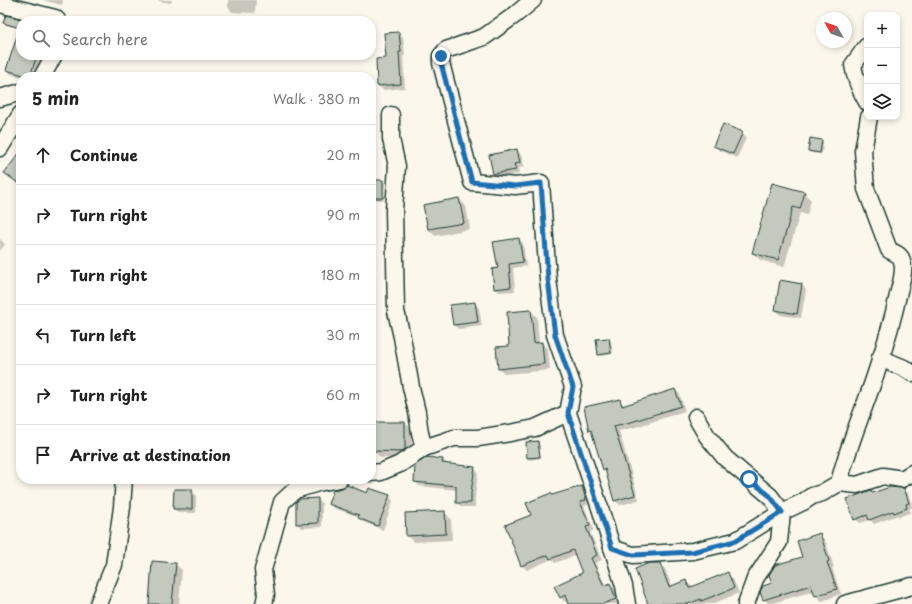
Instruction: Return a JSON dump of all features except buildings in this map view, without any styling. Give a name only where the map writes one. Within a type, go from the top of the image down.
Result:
[{"type":"street","points":[[533,0],[484,37],[446,50],[441,56],[441,63],[472,182],[515,186],[541,183],[548,279],[555,335],[573,387],[568,413],[624,586],[627,604]]},
{"type":"street","points":[[0,4],[47,16]]},
{"type":"street","points":[[864,96],[855,75],[853,65],[865,48]]},
{"type":"street","points":[[45,72],[51,60]]},
{"type":"street","points":[[0,98],[16,93]]},
{"type":"street","points":[[391,115],[391,139],[397,166],[394,210],[396,311],[424,448]]},
{"type":"street","points":[[839,483],[852,436],[876,373],[895,312],[903,271],[902,260],[898,254],[889,250],[866,189],[863,151],[868,120]]},
{"type":"street","points":[[0,148],[16,122]]},
{"type":"street","points":[[880,358],[912,373]]},
{"type":"street","points":[[376,472],[400,464],[424,448],[454,438],[484,437],[535,428],[568,413]]},
{"type":"street","points":[[696,417],[707,436],[725,458],[770,496],[782,512],[779,542],[755,579],[746,604]]},
{"type":"street","points":[[612,548],[633,555],[692,552],[735,541],[782,512],[812,496],[822,493],[839,483],[857,485],[883,476],[902,479],[912,473]]},
{"type":"street","points":[[98,604],[114,565],[124,484]]},
{"type":"street","points":[[264,604],[266,595],[263,570],[282,502],[295,485],[306,484]]},
{"type":"street","points":[[845,604],[912,586]]},
{"type":"route","points":[[441,56],[441,63],[472,182],[515,186],[541,183],[548,279],[555,335],[573,387],[568,413],[612,548],[633,555],[692,552],[735,541],[782,512],[770,496],[749,479]]}]
